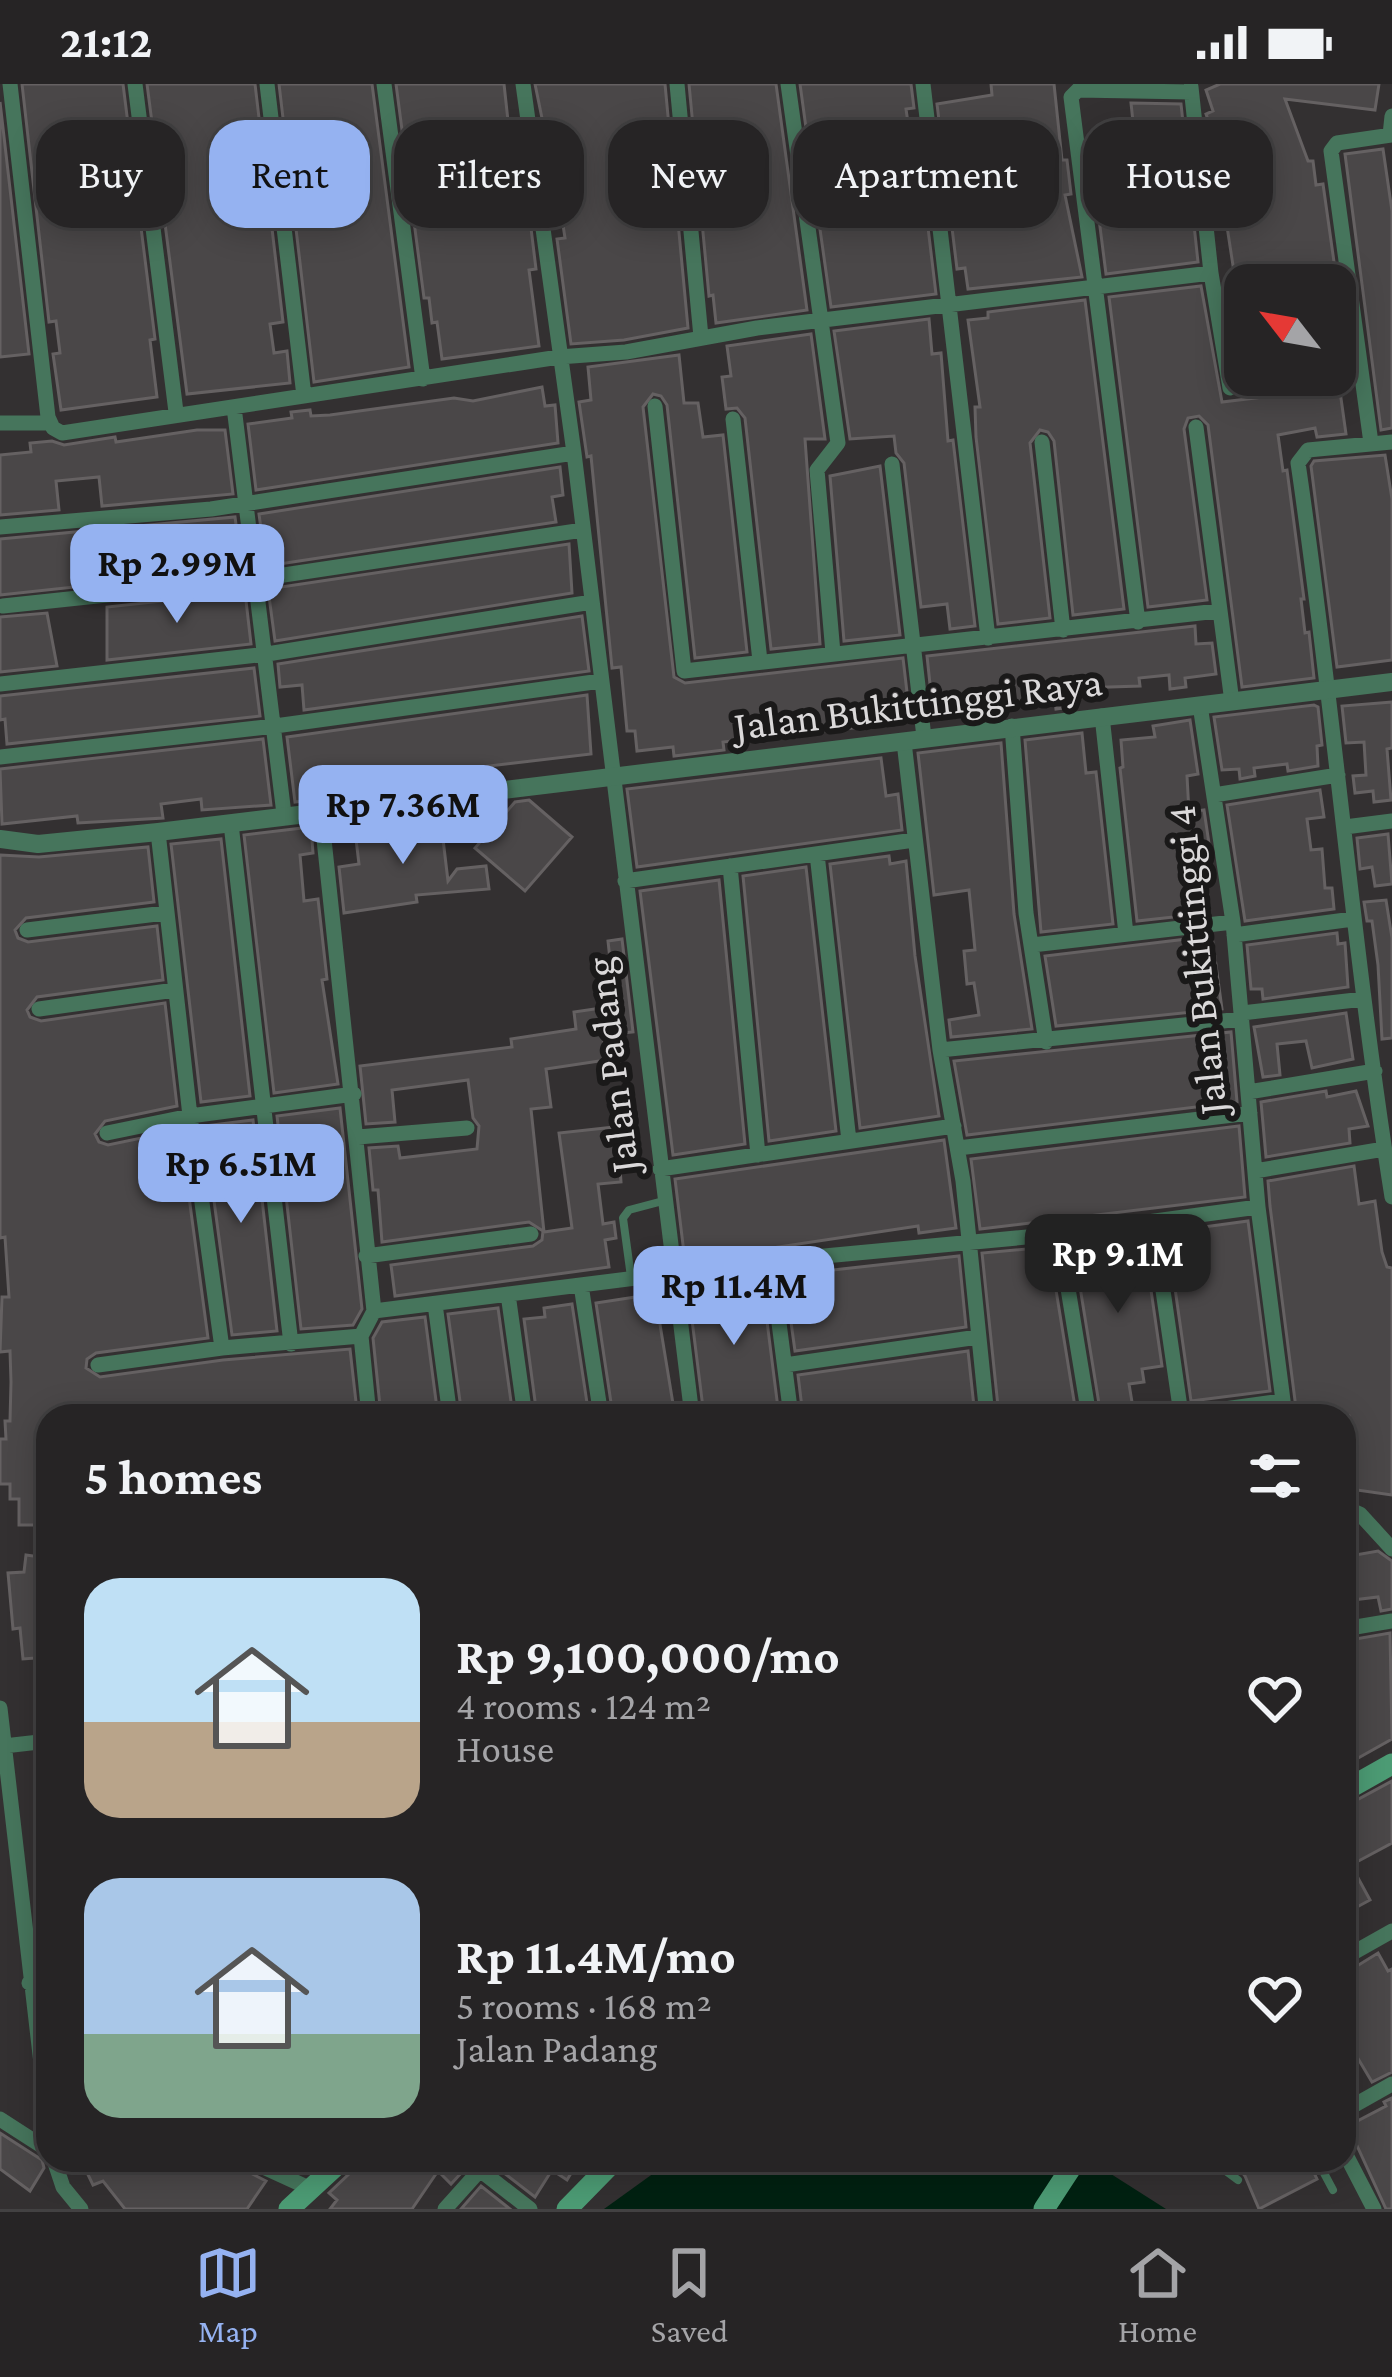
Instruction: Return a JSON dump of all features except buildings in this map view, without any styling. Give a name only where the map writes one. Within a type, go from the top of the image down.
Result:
[{"type":"main road","points":[[1356,1785],[1392,1763]]},
{"type":"main road","points":[[289,2209],[328,2172]]},
{"type":"main road","points":[[567,2209],[602,2172]]},
{"type":"main road","points":[[1043,2209],[1068,2172]]},
{"type":"street","points":[[10,84],[50,423]]},
{"type":"street","points":[[135,84],[176,412]]},
{"type":"street","points":[[267,84],[304,396]]},
{"type":"street","points":[[384,84],[423,379]]},
{"type":"street","name":"Jalan Padang","points":[[523,84],[574,453],[690,1404]]},
{"type":"street","points":[[676,84],[701,337]]},
{"type":"street","points":[[788,84],[838,443],[817,470],[833,653]]},
{"type":"street","points":[[923,84],[988,638]]},
{"type":"street","points":[[1138,622],[1071,94],[1078,90],[1191,88],[1224,352]]},
{"type":"street","points":[[1371,443],[1331,154],[1337,143],[1391,134],[1392,116]]},
{"type":"street","points":[[0,423],[50,423],[68,433],[176,412],[559,357],[626,352],[822,320],[1211,273]]},
{"type":"street","points":[[656,406],[684,671],[1218,610]]},
{"type":"street","points":[[234,407],[284,814]]},
{"type":"street","points":[[733,419],[760,661]]},
{"type":"street","points":[[1196,427],[1232,702]]},
{"type":"street","points":[[1042,442],[1063,630]]},
{"type":"street","points":[[1392,442],[1308,450],[1299,459],[1353,919],[1392,1197]]},
{"type":"street","points":[[0,527],[249,502],[574,453]]},
{"type":"street","points":[[892,464],[915,643],[914,840],[940,1050],[958,1148],[986,1404]]},
{"type":"street","points":[[3,606],[256,579],[583,530]]},
{"type":"street","points":[[0,684],[266,654],[592,602]]},
{"type":"street","points":[[0,757],[275,726],[601,681]]},
{"type":"street","name":"Jalan Bukittinggi Raya","points":[[0,839],[38,844],[231,824],[1392,682]]},
{"type":"street","name":"Jalan Bukittinggi 4","points":[[1200,705],[1234,928],[1258,1207],[1282,1404]]},
{"type":"street","points":[[1102,716],[1126,934]]},
{"type":"street","points":[[1012,726],[1031,945],[1046,1042]]},
{"type":"street","points":[[1214,795],[1338,775]]},
{"type":"street","points":[[321,811],[374,1311],[361,1336],[368,1404]]},
{"type":"street","points":[[1345,826],[1392,821]]},
{"type":"street","points":[[231,824],[291,1344]]},
{"type":"street","points":[[158,832],[222,1348]]},
{"type":"street","points":[[625,881],[914,840]]},
{"type":"street","points":[[817,854],[849,1141]]},
{"type":"street","points":[[730,866],[758,1155]]},
{"type":"street","points":[[27,930],[165,913]]},
{"type":"street","points":[[1031,945],[1353,919]]},
{"type":"street","points":[[39,1009],[176,990]]},
{"type":"street","points":[[940,1050],[1046,1042],[1364,999]]},
{"type":"street","points":[[1248,1092],[1375,1071]]},
{"type":"street","points":[[107,1133],[190,1116],[354,1094]]},
{"type":"street","points":[[958,1148],[1250,1113]]},
{"type":"street","points":[[661,1169],[954,1126]]},
{"type":"street","points":[[358,1137],[467,1128]]},
{"type":"street","points":[[1255,1171],[1384,1148]]},
{"type":"street","points":[[374,1311],[1258,1207]]},
{"type":"street","points":[[1153,1222],[1180,1404]]},
{"type":"street","points":[[366,1256],[531,1234]]},
{"type":"street","points":[[1059,1234],[1087,1404]]},
{"type":"street","points":[[771,1261],[790,1404]]},
{"type":"street","points":[[581,1285],[599,1404]]},
{"type":"street","points":[[508,1294],[523,1404]]},
{"type":"street","points":[[435,1304],[448,1404]]},
{"type":"street","points":[[98,1366],[222,1348],[361,1336]]},
{"type":"street","points":[[785,1365],[978,1337]]},
{"type":"street","points":[[1356,1512],[1392,1549]]},
{"type":"street","points":[[1356,1627],[1392,1621]]},
{"type":"street","points":[[0,1708],[36,2035]]},
{"type":"street","points":[[4,1746],[36,1742]]},
{"type":"street","points":[[1356,1951],[1392,1930]]},
{"type":"street","points":[[29,1983],[36,1982]]},
{"type":"street","points":[[1356,2104],[1392,2084]]},
{"type":"street","points":[[0,2119],[36,2142]]},
{"type":"street","points":[[58,2172],[63,2187],[81,2209]]},
{"type":"street","points":[[274,2172],[309,2188]]},
{"type":"street","points":[[445,2209],[471,2172]]},
{"type":"street","points":[[485,2172],[530,2209]]},
{"type":"street","points":[[1355,2172],[1375,2209]]},
{"type":"lane","points":[[631,1279],[623,1217],[629,1210],[664,1200]]},
{"type":"lane","points":[[1227,2172],[1238,2180]]},
{"type":"lane","points":[[1323,2172],[1333,2190]]},
{"type":"shaded area","points":[[655,2172],[1108,2172],[1166,2209],[604,2209]]}]
